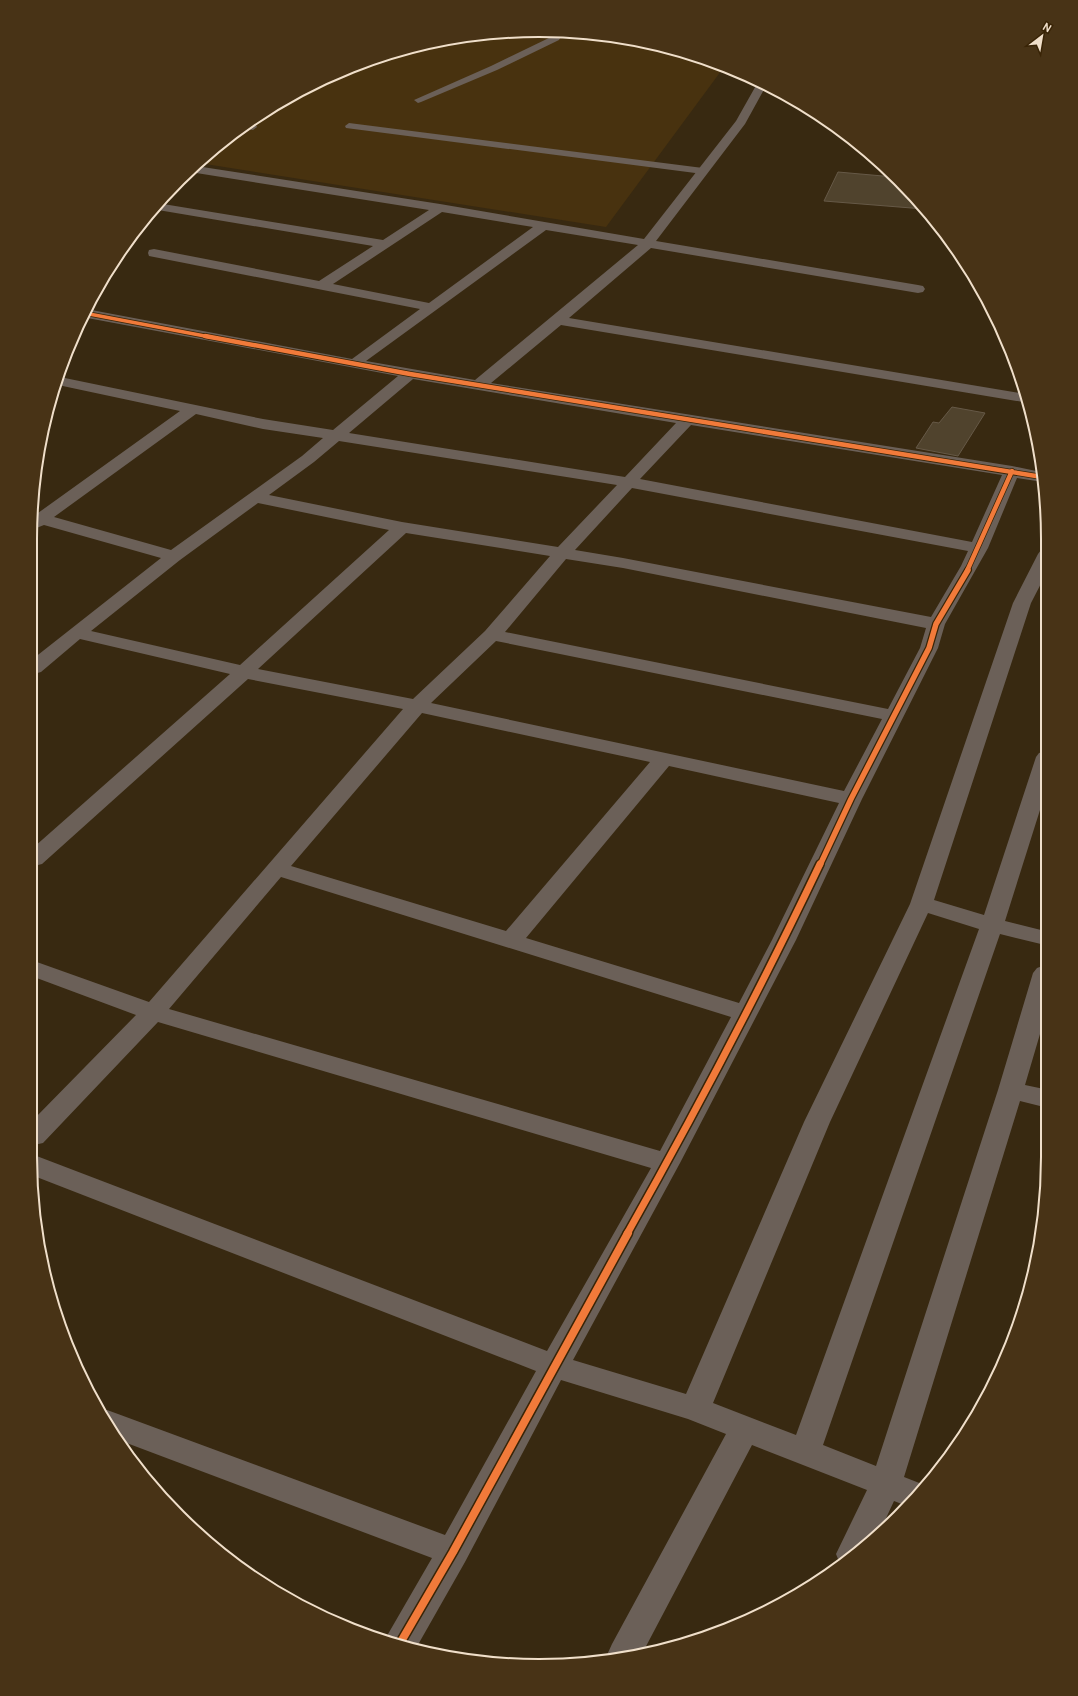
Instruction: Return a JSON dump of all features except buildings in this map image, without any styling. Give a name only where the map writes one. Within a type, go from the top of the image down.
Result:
[{"type":"street","points":[[479,385],[647,244],[741,122],[760,88]]},
{"type":"street","points":[[199,170],[440,208],[918,289]]},
{"type":"street","points":[[163,207],[384,244]]},
{"type":"street","points":[[321,286],[440,208]]},
{"type":"street","points":[[355,363],[544,226]]},
{"type":"street","points":[[154,253],[431,307]]},
{"type":"street","points":[[90,314],[410,374],[1037,476]]},
{"type":"street","points":[[558,320],[1020,398]]},
{"type":"street","points":[[37,666],[174,556],[257,498],[337,436],[410,374]]},
{"type":"street","points":[[63,382],[192,410],[337,436],[628,482],[979,548]]},
{"type":"street","points":[[38,520],[192,410]]},
{"type":"street","points":[[37,1133],[153,1012],[417,706],[492,635],[563,552],[687,420]]},
{"type":"street","points":[[402,1640],[453,1552],[554,1366],[667,1164],[746,1013],[784,940],[851,799],[929,648],[936,624],[979,548],[1012,472]]},
{"type":"street","points":[[257,498],[402,527],[563,552],[936,624]]},
{"type":"street","points":[[38,520],[174,556]]},
{"type":"street","points":[[37,856],[244,672],[402,527]]},
{"type":"street","points":[[695,1409],[817,1122],[921,904],[1022,602],[1041,566]]},
{"type":"street","points":[[77,633],[244,672],[417,706],[851,799]]},
{"type":"street","points":[[492,635],[895,716]]},
{"type":"street","points":[[511,940],[664,759]]},
{"type":"street","points":[[805,1452],[992,925],[1041,773]]},
{"type":"street","points":[[277,869],[746,1013]]},
{"type":"street","points":[[921,904],[992,925],[1041,937]]},
{"type":"street","points":[[37,969],[153,1012],[667,1164]]},
{"type":"street","points":[[856,1546],[886,1484],[1011,1090],[1041,987]]},
{"type":"street","points":[[1011,1090],[1041,1097]]},
{"type":"street","points":[[37,1166],[554,1366],[695,1409],[911,1493]]},
{"type":"street","points":[[116,1426],[453,1552]]},
{"type":"street","points":[[626,1651],[745,1428]]},
{"type":"lane","points":[[418,100],[494,68],[556,38]]},
{"type":"lane","points":[[348,126],[703,171]]},
{"type":"shaded area","points":[[539,37],[605,41],[669,54],[721,71],[606,227],[206,164],[233,141],[288,104],[347,75],[409,54],[473,41]]},
{"type":"cycle path","points":[[90,314],[410,374],[1037,476]]},
{"type":"cycle path","points":[[402,1640],[453,1552],[667,1163],[784,940],[851,799],[929,648],[936,624],[970,566],[1012,471]]}]
